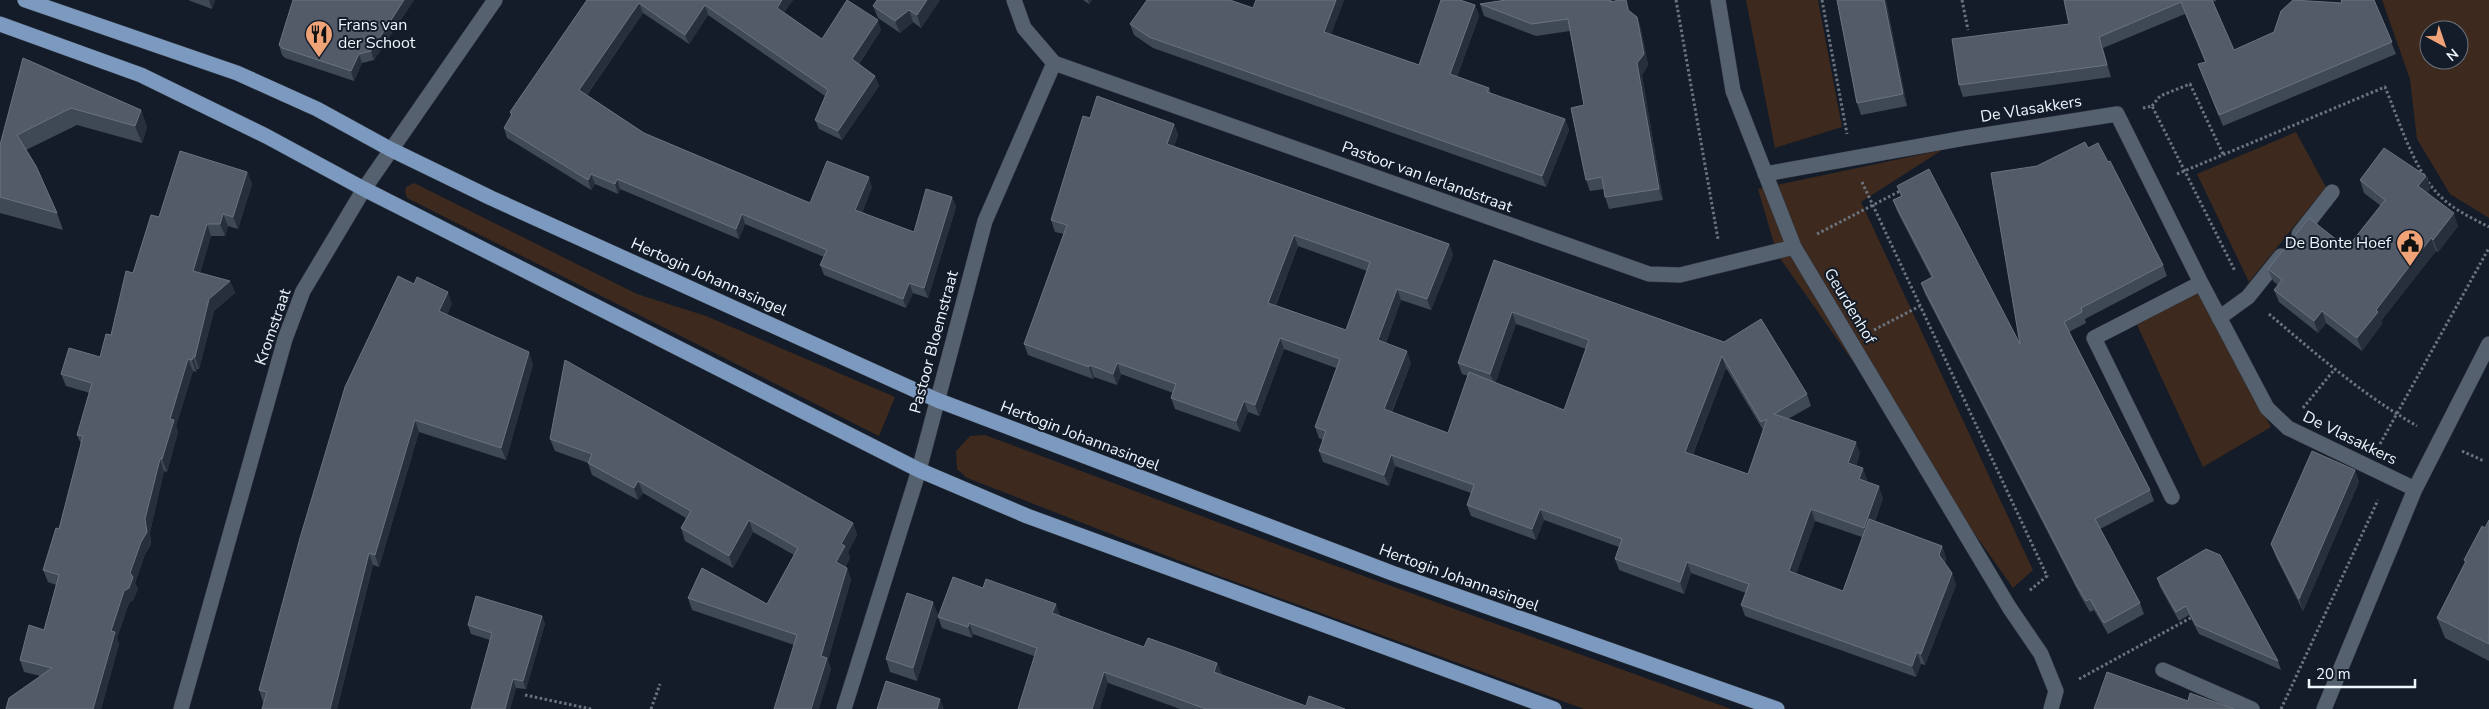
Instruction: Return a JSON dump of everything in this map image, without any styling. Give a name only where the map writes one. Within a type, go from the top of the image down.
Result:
[{"type":"main road","name":"Hertogin Johannasingel","points":[[25,0],[236,73],[317,110],[390,150],[491,198],[937,400],[1392,573],[1777,709]]},
{"type":"main road","points":[[0,24],[141,75],[266,136],[364,189],[919,470],[1036,519],[1554,709]]},
{"type":"street","name":"Kromstraat","points":[[181,709],[285,339],[303,291],[364,189],[495,0]]},
{"type":"street","points":[[1014,0],[1024,28],[1054,62]]},
{"type":"street","name":"Geurdenhof","points":[[1718,0],[1733,91],[1794,246],[2009,607],[2041,654],[2056,691]]},
{"type":"street","name":"Pastoor van Ierlandstraat","points":[[1054,62],[1649,274],[1680,275],[1794,246]]},
{"type":"street","name":"Pastoor Bloemstraat","points":[[844,709],[919,470],[985,221],[1054,62]]},
{"type":"street","name":"De Vlasakkers","points":[[1765,174],[1852,160],[1965,138],[2117,114],[2201,283],[2267,408],[2288,428],[2415,489]]},
{"type":"street","points":[[2220,318],[2248,296],[2332,192]]},
{"type":"street","points":[[2172,497],[2094,338],[2201,283]]},
{"type":"street","points":[[2324,709],[2415,489],[2489,344]]},
{"type":"street","points":[[2163,670],[2252,709]]},
{"type":"street","points":[[2051,709],[2056,691]]},
{"type":"path","points":[[1676,0],[1723,264]]},
{"type":"path","points":[[1822,0],[1852,160],[2048,576],[2009,607]]},
{"type":"path","points":[[1962,0],[1968,30]]},
{"type":"path","points":[[2152,106],[2160,96],[2190,84],[2223,154]]},
{"type":"path","points":[[2152,184],[2384,87],[2421,169],[2439,196],[2457,210],[2489,227]]},
{"type":"path","points":[[1794,246],[1906,187]]},
{"type":"path","points":[[2368,466],[2489,248]]},
{"type":"path","points":[[1852,342],[1920,306]]},
{"type":"path","points":[[2288,428],[2334,370]]},
{"type":"path","points":[[2281,709],[2389,476]]},
{"type":"path","points":[[2056,691],[2200,613]]},
{"type":"path","points":[[651,709],[660,684]]},
{"type":"path","points":[[525,695],[590,709]]},
{"type":"shaded area","points":[[1746,0],[1818,0],[1842,127],[1775,148]]},
{"type":"shaded area","points":[[2382,0],[2489,0],[2489,218],[2450,194],[2417,139],[2410,79]]},
{"type":"shaded area","points":[[2296,132],[2326,187],[2249,282],[2197,174]]},
{"type":"shaded area","points":[[1942,150],[1861,202],[2033,570],[2013,588],[1777,254],[1758,189]]},
{"type":"shaded area","points":[[414,183],[637,294],[706,316],[895,397],[879,436],[407,198],[406,187]]},
{"type":"shaded area","points":[[2197,292],[2271,427],[2203,467],[2137,325]]},
{"type":"shaded area","points":[[985,435],[1303,554],[1731,709],[1584,709],[1211,573],[967,478],[957,469],[956,451],[970,436]]},
{"type":"building","points":[[293,0],[404,0],[371,51],[359,54],[351,71],[282,48],[279,45]]},
{"type":"building","points":[[587,0],[782,0],[777,8],[822,39],[847,0],[878,20],[852,59],[875,76],[838,131],[815,120],[828,90],[705,5],[685,35],[639,3],[579,90],[644,133],[810,203],[827,161],[869,177],[855,210],[914,232],[926,189],[952,197],[924,288],[909,283],[903,299],[820,265],[827,250],[742,214],[736,229],[617,179],[615,184],[591,174],[588,180],[504,128],[512,114],[510,112]]},
{"type":"building","points":[[877,0],[927,0],[917,15],[909,10],[895,21],[873,6]]},
{"type":"building","points":[[1147,0],[1230,0],[1253,8],[1256,0],[1336,0],[1324,32],[1419,65],[1441,0],[1460,0],[1475,5],[1450,74],[1489,88],[1487,92],[1565,119],[1542,176],[1149,37],[1130,24]]},
{"type":"building","points":[[1506,0],[1610,0],[1610,2],[1626,0],[1628,10],[1637,17],[1644,54],[1637,63],[1659,189],[1605,197],[1602,177],[1586,180],[1571,108],[1584,105],[1568,19],[1532,24],[1480,4]]},
{"type":"building","points":[[1837,0],[1884,0],[1903,94],[1857,103]]},
{"type":"building","points":[[2064,0],[2212,0],[2234,50],[2274,32],[2281,11],[2293,0],[2342,3],[2341,0],[2374,0],[2392,42],[2219,115],[2198,64],[2206,62],[2181,2],[2099,37],[2107,65],[1959,85],[1952,39],[2069,24]]},
{"type":"building","points":[[23,58],[141,110],[135,126],[71,108],[17,135],[36,166],[57,213],[0,197],[0,145]]},
{"type":"building","points":[[1097,96],[1174,124],[1167,144],[1449,244],[1427,299],[1397,289],[1378,340],[1407,351],[1384,409],[1448,433],[1469,372],[1564,410],[1589,340],[1512,312],[1490,374],[1458,363],[1494,260],[1724,342],[1761,319],[1807,394],[1774,414],[1856,442],[1848,463],[1863,468],[1859,479],[1879,486],[1864,528],[1811,509],[1789,571],[1843,591],[1869,519],[1942,546],[1939,555],[1952,573],[1921,654],[1917,652],[1912,666],[1741,605],[1749,584],[1687,562],[1680,582],[1615,559],[1622,539],[1540,509],[1532,529],[1467,505],[1474,485],[1391,455],[1384,475],[1319,451],[1326,431],[1315,427],[1340,359],[1280,338],[1255,405],[1244,401],[1236,421],[1171,398],[1176,384],[1117,363],[1113,374],[1024,344],[1067,225],[1051,220],[1083,116],[1090,118]],"holes":[[[1294,235],[1370,262],[1346,330],[1268,303]],[[1722,356],[1761,422],[1767,419],[1748,474],[1685,452]]]},
{"type":"building","points":[[2085,142],[2088,148],[2098,143],[2108,162],[2110,161],[2163,265],[2081,308],[2082,312],[2064,322],[2150,490],[2095,519],[2140,603],[2104,623],[2090,599],[2086,601],[2077,586],[1921,283],[1933,277],[1893,200],[1902,196],[1897,186],[1929,169],[2020,344],[1991,173],[2037,166]]},
{"type":"building","points":[[2384,148],[2426,176],[2418,186],[2454,213],[2433,240],[2431,238],[2357,338],[2322,311],[2314,321],[2274,290],[2282,280],[2268,269],[2309,218],[2347,248],[2385,200],[2360,180]]},
{"type":"building","points":[[180,151],[247,172],[233,217],[223,214],[220,224],[207,224],[193,271],[230,281],[209,299],[195,357],[192,360],[188,359],[170,419],[174,420],[162,459],[160,459],[145,519],[147,532],[141,542],[130,573],[133,577],[129,588],[124,591],[111,631],[115,632],[93,709],[6,709],[9,698],[52,668],[20,660],[29,625],[44,630],[59,575],[43,570],[56,528],[59,529],[83,436],[77,435],[92,383],[61,374],[69,348],[100,357],[106,334],[111,335],[126,271],[133,273],[151,215],[159,217]]},
{"type":"building","points":[[398,276],[414,284],[417,277],[448,292],[439,311],[529,352],[501,448],[415,420],[375,555],[369,553],[330,709],[262,709],[267,692],[259,690],[300,538],[345,387]]},
{"type":"building","points":[[565,360],[853,523],[841,544],[845,546],[836,562],[847,568],[821,656],[827,658],[811,709],[774,709],[797,635],[688,598],[702,568],[767,604],[798,548],[749,520],[729,556],[681,528],[691,511],[638,481],[634,488],[588,463],[592,454],[550,439]]},
{"type":"building","points":[[2312,451],[2355,470],[2299,599],[2271,544]]},
{"type":"building","points":[[2489,520],[2489,644],[2437,618],[2482,526],[2485,528]]},
{"type":"building","points":[[2206,549],[2220,555],[2278,661],[2196,625],[2186,606],[2176,612],[2157,578]]},
{"type":"building","points":[[953,577],[983,588],[986,579],[1056,604],[1052,613],[1144,647],[1148,638],[1182,650],[1217,663],[1214,672],[1306,706],[1309,696],[1345,709],[1206,709],[1104,672],[1092,709],[1018,709],[1037,648],[969,623],[968,627],[938,617]]},
{"type":"building","points":[[907,593],[933,602],[913,668],[886,659]]},
{"type":"building","points":[[476,596],[542,616],[523,681],[513,679],[505,709],[471,709],[492,633],[468,625]]},
{"type":"building","points":[[2107,672],[2188,701],[2190,693],[2234,709],[2094,709]]},
{"type":"building","points":[[886,681],[940,699],[937,709],[877,709]]},
{"type":"place","name":"Frans van der Schoot","points":[[319,58]]},
{"type":"place","name":"De Bonte Hoef","points":[[2410,267]]}]
